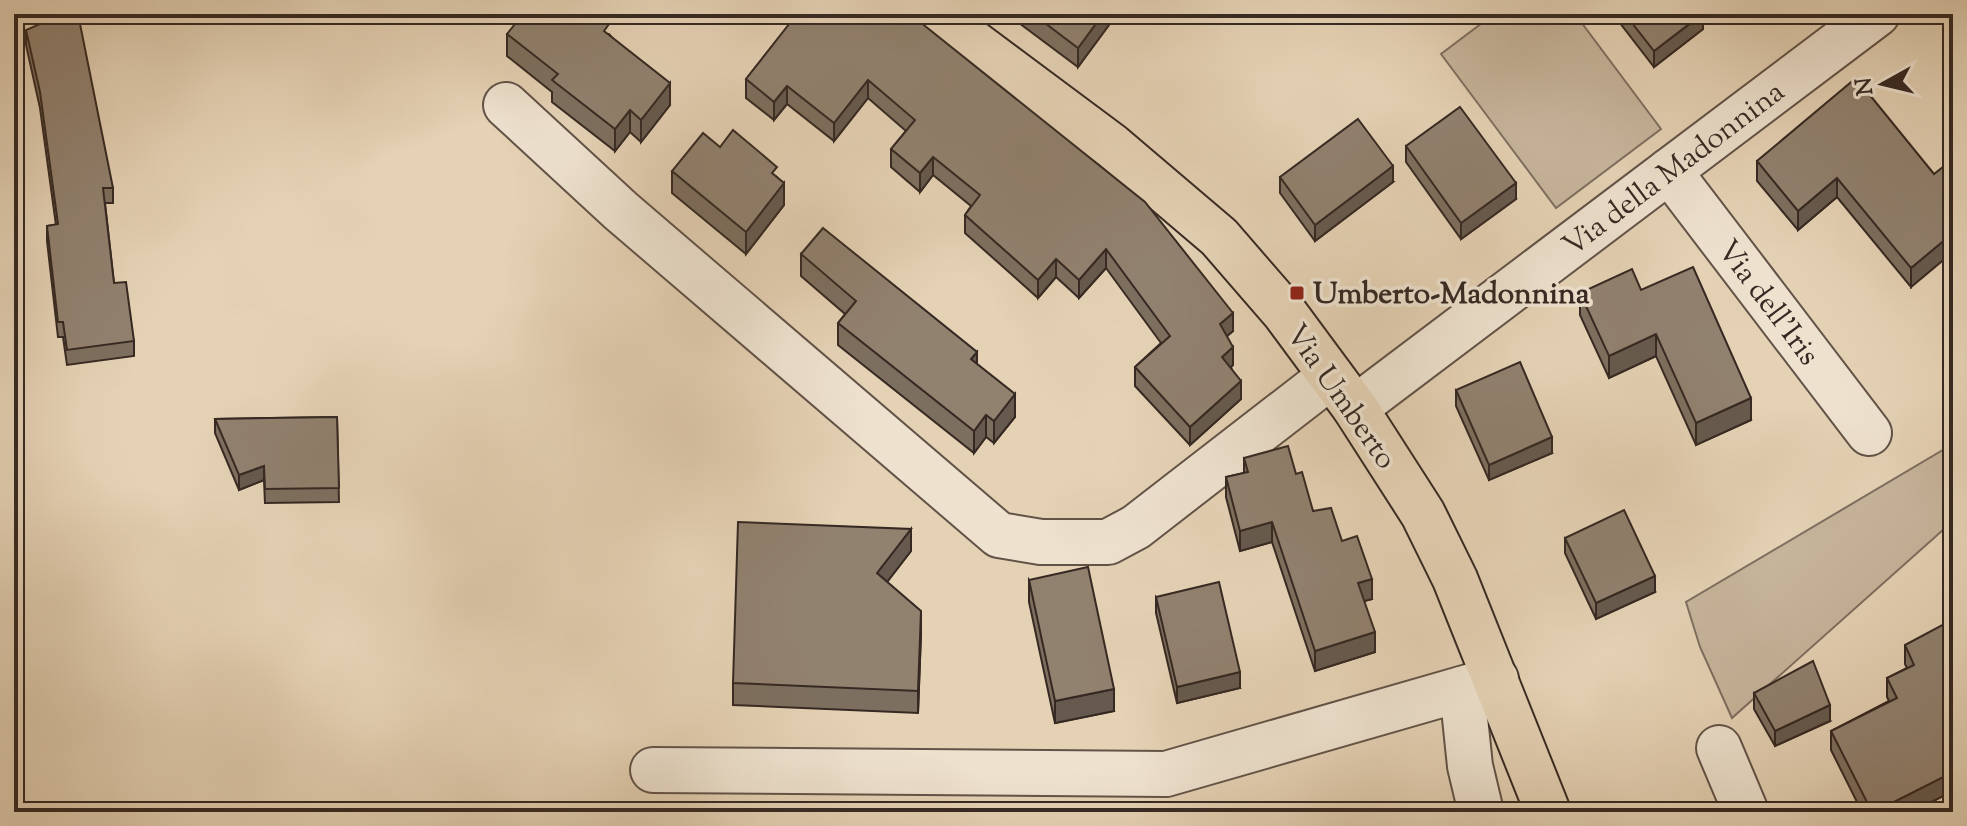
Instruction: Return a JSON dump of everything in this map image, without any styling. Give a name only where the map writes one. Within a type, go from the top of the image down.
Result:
[{"type":"main road","name":"Via Umberto","points":[[935,14],[1112,146],[1219,237],[1284,312],[1343,392],[1423,514],[1455,579],[1479,684],[1548,812]]},
{"type":"street","name":"Via della Madonnina","points":[[506,105],[621,211],[999,535],[1041,542],[1108,542],[1136,527],[1343,392],[1669,171],[1877,14]]},
{"type":"street","name":"Via dell'Iris","points":[[1669,171],[1869,433]]},
{"type":"street","points":[[653,770],[1166,774],[1479,684],[1470,766],[1481,812]]},
{"type":"street","points":[[1719,748],[1746,812]]},
{"type":"shaded area","points":[[1494,14],[1575,14],[1661,129],[1556,208],[1441,54]]},
{"type":"shaded area","points":[[1953,444],[1953,521],[1732,718],[1700,647],[1686,602]]},
{"type":"building","points":[[63,14],[78,14],[113,188],[103,188],[114,283],[126,282],[134,341],[67,350],[63,322],[58,322],[47,226],[58,224],[40,92],[26,30]]},
{"type":"building","points":[[523,14],[596,14],[609,24],[604,31],[670,83],[641,120],[630,110],[615,129],[552,80],[558,74],[507,34]]},
{"type":"building","points":[[797,14],[910,14],[1145,202],[1233,313],[1220,324],[1233,347],[1222,357],[1241,381],[1190,427],[1135,367],[1170,336],[1106,249],[1079,280],[1056,259],[1038,280],[965,215],[980,195],[933,157],[920,173],[891,149],[915,120],[868,80],[834,123],[787,86],[774,102],[746,79]]},
{"type":"building","points":[[1033,14],[1103,14],[1078,48]]},
{"type":"building","points":[[1625,14],[1702,14],[1654,51]]},
{"type":"building","points":[[1856,78],[1934,174],[1953,159],[1953,233],[1911,268],[1837,178],[1798,211],[1757,161]]},
{"type":"building","points":[[1460,107],[1516,183],[1461,223],[1406,146]]},
{"type":"building","points":[[1358,119],[1393,166],[1315,225],[1280,177]]},
{"type":"building","points":[[733,130],[777,167],[772,173],[784,183],[746,232],[672,171],[703,133],[720,147]]},
{"type":"building","points":[[823,228],[977,352],[971,359],[1015,394],[994,421],[986,415],[974,431],[838,323],[856,301],[801,254]]},
{"type":"building","points":[[1693,267],[1751,398],[1696,423],[1656,334],[1609,356],[1580,293],[1632,269],[1641,290]]},
{"type":"building","points":[[1520,362],[1552,437],[1489,465],[1456,390]]},
{"type":"building","points":[[337,417],[339,488],[265,489],[264,466],[239,475],[215,419]]},
{"type":"building","points":[[1288,446],[1296,474],[1302,472],[1313,511],[1331,508],[1342,541],[1357,536],[1372,579],[1358,583],[1375,632],[1315,651],[1272,522],[1240,531],[1226,477],[1248,472],[1244,458]]},
{"type":"building","points":[[1624,510],[1655,576],[1596,603],[1565,538]]},
{"type":"building","points":[[738,522],[911,529],[877,573],[921,611],[918,691],[733,683]]},
{"type":"building","points":[[1088,567],[1114,689],[1055,701],[1029,580]]},
{"type":"building","points":[[1219,582],[1240,672],[1177,687],[1156,597]]},
{"type":"building","points":[[1946,623],[1953,637],[1953,792],[1945,776],[1872,812],[1831,731],[1897,698],[1887,678],[1914,665],[1905,645]]},
{"type":"building","points":[[1813,661],[1830,705],[1775,731],[1754,693]]},
{"type":"place","name":"Umberto-Madonnina","points":[[1297,293]]}]
